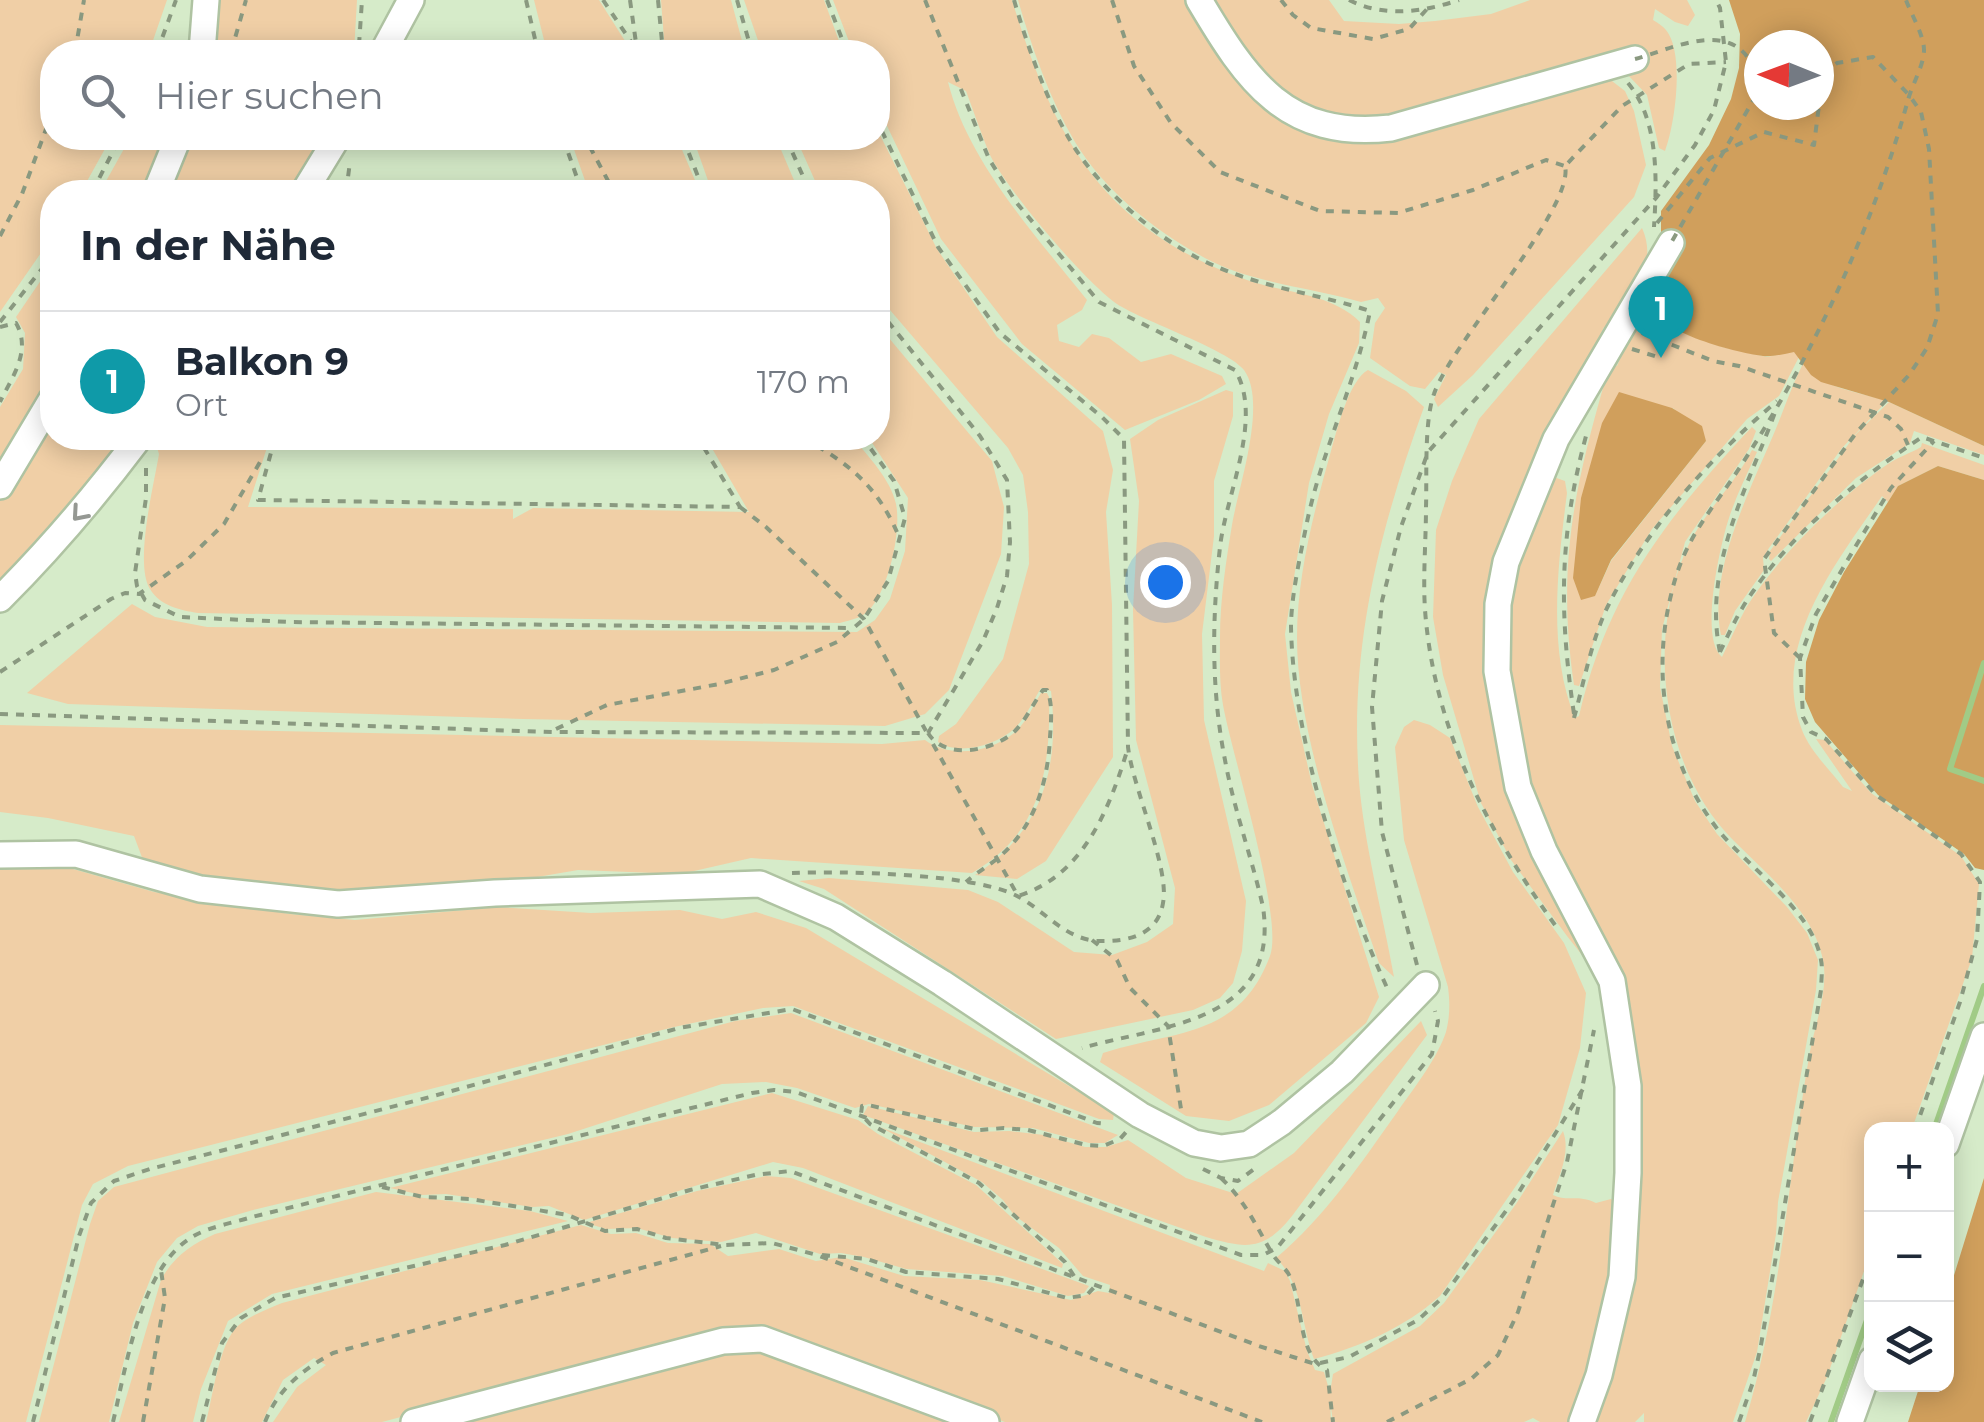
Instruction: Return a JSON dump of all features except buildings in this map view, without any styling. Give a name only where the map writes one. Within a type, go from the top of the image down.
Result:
[{"type":"lane","points":[[203,40],[206,0]]},
{"type":"lane","points":[[390,40],[411,0]]},
{"type":"lane","points":[[1199,0],[1232,55],[1264,93],[1297,117],[1324,127],[1364,131],[1390,128],[1624,62]]},
{"type":"lane","points":[[161,180],[173,150]]},
{"type":"lane","points":[[311,180],[330,150]]},
{"type":"lane","points":[[1582,1422],[1599,1375],[1622,1277],[1628,1086],[1612,981],[1544,852],[1518,788],[1497,671],[1498,604],[1506,562],[1556,439],[1624,334],[1661,246]]},
{"type":"lane","points":[[0,486],[40,419]]},
{"type":"lane","points":[[0,599],[138,450]]},
{"type":"lane","points":[[0,855],[76,854],[200,889],[338,904],[496,893],[760,884],[836,917],[1140,1116],[1186,1139],[1221,1148],[1249,1144],[1282,1122],[1342,1072],[1426,985]]},
{"type":"lane","points":[[1954,1122],[1984,1036]]},
{"type":"lane","points":[[414,1422],[723,1341],[762,1339],[986,1422]]},
{"type":"lane","points":[[1850,1422],[1864,1383]]},
{"type":"path","points":[[77,40],[84,0]]},
{"type":"path","points":[[161,40],[176,0]]},
{"type":"path","points":[[234,40],[246,0]]},
{"type":"path","points":[[360,40],[362,0]]},
{"type":"path","points":[[526,0],[535,40]]},
{"type":"path","points":[[603,0],[629,40]]},
{"type":"path","points":[[630,0],[635,40]]},
{"type":"path","points":[[658,0],[662,40]]},
{"type":"path","points":[[736,0],[748,40]]},
{"type":"path","points":[[826,0],[842,40]]},
{"type":"path","points":[[925,0],[989,159],[1016,202],[1099,302],[1235,370],[1246,392],[1247,418],[1220,543],[1214,684],[1225,762],[1266,931],[1257,970],[1228,1003],[1202,1018],[1053,1056]]},
{"type":"path","points":[[1014,0],[1027,44],[1072,143],[1113,196],[1169,240],[1212,266],[1260,283],[1326,296],[1370,311],[1360,359],[1346,391],[1307,520],[1291,624],[1298,694],[1321,807],[1375,963],[1399,1015]]},
{"type":"path","points":[[1112,0],[1134,66],[1184,136],[1220,172],[1320,211],[1398,213],[1473,190],[1546,160],[1565,166]]},
{"type":"path","points":[[1281,0],[1311,28],[1350,38],[1392,36],[1409,29],[1426,9]]},
{"type":"path","points":[[1350,0],[1382,12],[1426,9],[1459,0]]},
{"type":"path","points":[[113,1422],[137,1324],[160,1268],[191,1237],[252,1217],[763,1091],[796,1092],[861,1114],[1241,1255],[1263,1255],[1277,1248],[1432,1054],[1438,1021],[1411,950],[1382,832],[1372,707],[1382,601],[1401,526],[1428,452],[1656,198],[1695,144],[1714,110],[1726,62],[1716,0]]},
{"type":"path","points":[[1739,1422],[1753,1382],[1764,1327],[1821,990],[1821,959],[1811,933],[1790,905],[1720,832],[1697,800],[1674,746],[1661,688],[1664,629],[1686,544],[1743,464],[1827,311],[1896,146],[1924,49],[1906,0]]},
{"type":"path","points":[[1708,39],[1723,40],[1748,57],[1756,79],[1754,99],[1661,246],[1654,151],[1624,62],[1708,39]]},
{"type":"path","points":[[1800,658],[1774,633],[1764,559],[1842,450],[1918,362],[1938,314],[1929,149],[1921,112],[1873,57],[1834,65]]},
{"type":"path","points":[[1556,926],[1510,861],[1479,805],[1439,701],[1425,620],[1428,452],[1434,394],[1540,230],[1566,182],[1565,166],[1622,106],[1689,64],[1726,62]]},
{"type":"path","points":[[1661,246],[1710,158],[1764,132],[1814,144],[1817,120]]},
{"type":"path","points":[[0,236],[22,194],[40,145]]},
{"type":"path","points":[[890,148],[938,246],[1000,334],[1124,439],[1128,747],[1130,768],[1158,859],[1165,898],[1160,917],[1149,931],[1129,939],[1092,940]]},
{"type":"path","points":[[98,180],[114,150]]},
{"type":"path","points":[[568,150],[578,180]]},
{"type":"path","points":[[592,150],[608,180]]},
{"type":"path","points":[[688,150],[699,180]]},
{"type":"path","points":[[791,150],[805,180]]},
{"type":"path","points":[[0,324],[40,272]]},
{"type":"path","points":[[0,324],[16,323],[21,333],[20,368],[0,402]]},
{"type":"path","points":[[890,324],[980,436],[1007,480],[1007,576],[977,653],[928,733],[934,742],[946,748],[982,748],[1016,730],[1042,690],[1047,690],[1051,708],[1049,761],[1041,793],[1022,832],[997,859],[966,882]]},
{"type":"path","points":[[1624,334],[1888,417],[1902,429],[1909,446]]},
{"type":"path","points":[[1624,334],[1661,358]]},
{"type":"path","points":[[1586,436],[1570,494],[1562,602],[1574,718],[1606,609],[1647,540],[1736,436],[1780,398]]},
{"type":"path","points":[[1780,398],[1728,539],[1714,624],[1720,652],[1747,600],[1767,573],[1858,481],[1922,437],[1984,458]]},
{"type":"path","points":[[1919,1122],[1977,939],[1980,882],[1961,854],[1876,796],[1826,740],[1811,732],[1804,716],[1800,658],[1816,614],[1865,530],[1891,488],[1934,440]]},
{"type":"path","points":[[143,450],[146,498],[136,574],[138,594],[155,608],[180,618],[850,628]]},
{"type":"path","points":[[271,450],[258,500],[740,507]]},
{"type":"path","points":[[705,450],[740,507],[864,619],[1018,896]]},
{"type":"path","points":[[826,450],[873,488],[900,539]]},
{"type":"path","points":[[552,732],[607,705],[774,670],[837,642],[864,619],[888,581],[905,518],[894,481],[872,450]]},
{"type":"path","points":[[0,672],[111,599],[138,594],[186,561],[224,524],[260,462],[266,464]]},
{"type":"path","points":[[0,714],[552,732],[928,733]]},
{"type":"path","points":[[1018,896],[1050,883],[1071,866],[1106,811],[1128,747]]},
{"type":"path","points":[[760,884],[781,873],[823,872],[966,882],[1018,896],[1060,928],[1092,940],[1116,960],[1130,988],[1168,1026],[1186,1139]]},
{"type":"path","points":[[33,1422],[80,1236],[92,1203],[114,1181],[150,1169],[430,1098],[679,1028],[792,1009],[1097,1123],[1118,1124],[1140,1116]]},
{"type":"path","points":[[1387,1422],[1471,1379],[1498,1355],[1518,1312],[1568,1162],[1595,1028]]},
{"type":"path","points":[[1315,1364],[1349,1357],[1389,1337],[1418,1320],[1442,1298],[1514,1200],[1583,1089]]},
{"type":"path","points":[[1075,1277],[1065,1262],[979,1183],[870,1124],[861,1114],[862,1106],[979,1130],[1028,1130],[1103,1146],[1120,1139],[1140,1116]]},
{"type":"path","points":[[202,1422],[222,1343],[241,1318],[275,1298],[504,1245],[706,1186],[790,1172],[1315,1364],[1327,1370],[1332,1422]]},
{"type":"path","points":[[1221,1178],[1242,1198],[1287,1272],[1315,1364]]},
{"type":"path","points":[[379,1186],[422,1197],[470,1199],[568,1215],[605,1231],[637,1230],[666,1238],[725,1244],[772,1243],[817,1255],[1262,1422]]},
{"type":"path","points":[[265,1422],[283,1390],[308,1366],[334,1353],[725,1244]]},
{"type":"path","points":[[817,1255],[867,1260],[906,1272],[1022,1284],[1049,1296],[1067,1298],[1087,1295],[1096,1285]]},
{"type":"path","points":[[143,1422],[165,1298],[160,1268]]},
{"type":"path","points":[[1810,1422],[1864,1277]]},
{"type":"shaded area","points":[[0,0],[167,0],[153,40],[40,40],[40,150],[104,150],[88,180],[40,180],[40,254],[0,312]]},
{"type":"shaded area","points":[[211,0],[357,0],[355,40],[208,40]]},
{"type":"shaded area","points":[[534,0],[599,0],[624,40],[544,40]]},
{"type":"shaded area","points":[[661,0],[731,0],[742,40],[664,40]]},
{"type":"shaded area","points":[[744,0],[824,0],[839,40],[758,40]]},
{"type":"shaded area","points":[[833,0],[1012,0],[1046,96],[1067,136],[1091,173],[1120,205],[1155,234],[1197,259],[1247,280],[1321,299],[1360,322],[1359,343],[1329,414],[1309,483],[1285,634],[1291,692],[1312,785],[1379,997],[1366,1023],[1269,1105],[1229,1121],[1186,1116],[1100,1062],[1103,1053],[1179,1034],[1222,1017],[1241,1003],[1257,983],[1270,956],[1270,908],[1264,873],[1223,705],[1220,671],[1226,567],[1252,424],[1251,385],[1235,362],[1117,304],[1086,276],[999,171],[966,91],[948,82],[971,141],[987,169],[1087,300],[1082,310],[1057,325],[1059,341],[1079,347],[1092,334],[1109,338],[1141,362],[1171,354],[1222,376],[1226,384],[1199,400],[1125,430],[1022,344],[941,239],[890,132],[890,40],[848,40]]},
{"type":"shaded area","points":[[1018,0],[1188,0],[1257,100],[1293,127],[1329,136],[1608,78],[1625,91],[1634,111],[1646,165],[1634,197],[1473,375],[1438,407],[1434,399],[1446,375],[1439,372],[1425,389],[1410,386],[1370,358],[1375,323],[1385,308],[1378,298],[1361,302],[1267,281],[1213,262],[1174,240],[1118,195],[1087,160],[1066,126],[1042,73]]},
{"type":"shaded area","points":[[1205,0],[1329,0],[1344,21],[1399,24],[1491,14],[1530,0],[1687,0],[1695,15],[1688,26],[1655,9],[1653,20],[1672,41],[1677,72],[1675,107],[1665,151],[1659,148],[1647,95],[1627,74],[1386,123],[1349,125],[1283,102]]},
{"type":"shaded area","points":[[1729,0],[1984,0],[1984,446],[1889,402],[1821,382],[1794,352],[1763,356],[1714,345],[1678,330],[1651,311],[1645,300],[1661,241],[1661,211],[1709,145],[1731,99],[1739,68],[1740,34]]},
{"type":"shaded area","points":[[123,150],[166,150],[153,180],[107,180]]},
{"type":"shaded area","points":[[178,150],[322,150],[303,180],[166,180]]},
{"type":"shaded area","points":[[574,150],[682,150],[695,180],[585,180]]},
{"type":"shaded area","points":[[697,150],[781,150],[794,180],[708,180]]},
{"type":"shaded area","points":[[801,150],[888,150],[937,249],[997,337],[1103,431],[1113,470],[1106,512],[1112,605],[1113,757],[1046,861],[1017,879],[975,875],[1016,839],[1042,796],[1052,746],[1051,691],[1041,688],[1018,725],[997,740],[967,748],[938,742],[939,736],[956,724],[1003,659],[1029,564],[1023,475],[1008,448],[890,310],[890,180],[815,180]]},
{"type":"shaded area","points":[[1642,228],[1647,255],[1641,281],[1615,331],[1604,327],[1516,516],[1500,734],[1595,959],[1582,955],[1511,860],[1481,803],[1443,675],[1433,617],[1436,530],[1479,419]]},
{"type":"shaded area","points":[[40,282],[40,406],[0,470],[0,407],[23,369],[25,333],[16,317]]},
{"type":"shaded area","points":[[1645,300],[1670,328],[1723,347],[1767,357],[1794,351],[1799,357],[1779,396],[1747,419],[1652,529],[1606,605],[1579,686],[1574,685],[1569,643],[1571,531],[1584,459],[1605,381],[1612,364],[1617,366]],"holes":[[[1673,408],[1706,441],[1611,561],[1595,596]]]},
{"type":"shaded area","points":[[890,339],[992,461],[1004,507],[1001,554],[949,690],[925,714],[885,726],[68,704],[27,693],[132,604],[155,617],[207,627],[857,632],[875,620],[890,599],[905,551],[908,498],[877,450],[890,450]]},
{"type":"shaded area","points":[[1804,362],[1810,371],[1829,383],[1887,401],[1842,448],[1769,548],[1763,558],[1764,570],[1735,611],[1725,635],[1721,635],[1718,610],[1726,556]]},
{"type":"shaded area","points":[[1368,370],[1406,391],[1424,407],[1381,545],[1363,637],[1359,684],[1361,805],[1394,977],[1379,963],[1326,802],[1305,717],[1297,638],[1303,567],[1319,497],[1345,406],[1355,384]]},
{"type":"shaded area","points":[[1226,390],[1233,392],[1233,416],[1214,481],[1214,536],[1202,634],[1204,720],[1246,901],[1242,951],[1233,983],[1220,998],[1193,1010],[1056,1039],[824,889],[799,881],[829,878],[968,890],[998,902],[1074,952],[1112,955],[1147,942],[1173,924],[1175,888],[1136,740],[1133,609],[1139,501],[1130,439],[1158,420]]},
{"type":"shaded area","points":[[1619,392],[1672,408],[1702,426],[1706,441],[1611,560],[1595,596],[1581,600],[1573,578],[1581,498],[1602,423]]},
{"type":"shaded area","points":[[1889,402],[1984,446],[1984,455],[1914,431],[1910,443],[1856,478],[1771,561],[1770,551],[1856,434]]},
{"type":"shaded area","points":[[1752,427],[1756,431],[1749,449],[1685,542],[1662,629],[1660,687],[1672,746],[1695,801],[1717,834],[1787,907],[1807,933],[1818,960],[1757,1352],[1733,1422],[1644,1422],[1644,1413],[1635,1422],[1588,1422],[1606,1377],[1626,1003],[1616,962],[1586,916],[1525,787],[1504,664],[1509,583],[1548,475],[1565,481],[1558,636],[1566,692],[1575,718],[1579,716],[1606,631],[1624,594],[1668,525]]},
{"type":"shaded area","points":[[40,430],[40,450],[121,450],[0,587],[0,494]]},
{"type":"shaded area","points":[[1922,443],[1984,465],[1984,480],[1938,466],[1898,486],[1888,502],[1882,496],[1813,606],[1794,667],[1794,698],[1806,738],[1843,787],[1852,791],[1816,739],[1825,740],[1871,793],[1961,856],[1979,884],[1972,958],[1914,1122],[1864,1122],[1864,1271],[1827,1377],[1806,1422],[1745,1422],[1776,1287],[1811,1045],[1823,997],[1823,960],[1800,910],[1709,811],[1690,777],[1676,739],[1668,700],[1667,619],[1675,580],[1689,544],[1752,450],[1757,452],[1729,518],[1714,591],[1712,631],[1722,657],[1746,608],[1791,549],[1849,494],[1888,464]]},
{"type":"shaded area","points":[[158,450],[266,450],[248,507],[513,509],[513,519],[533,508],[749,512],[713,450],[863,450],[893,495],[897,531],[886,581],[872,607],[861,616],[840,623],[198,613],[159,600],[146,577],[147,523]]},
{"type":"shaded area","points":[[1938,466],[1984,480],[1984,870],[1975,868],[1964,854],[1878,795],[1815,722],[1805,699],[1806,662],[1819,620],[1844,572],[1898,486]]},
{"type":"shaded area","points":[[1041,693],[1049,697],[1049,725],[1036,799],[1013,840],[972,873],[751,858],[681,874],[578,870],[496,884],[340,894],[207,879],[143,860],[134,836],[0,812],[0,725],[882,744],[925,740],[946,750],[970,751],[994,745],[1014,733]]},
{"type":"shaded area","points":[[1414,720],[1450,738],[1478,807],[1513,872],[1564,943],[1586,993],[1580,1048],[1558,1125],[1440,1296],[1381,1335],[1314,1359],[1292,1280],[1276,1258],[1326,1207],[1370,1150],[1431,1063],[1448,1020],[1448,987],[1404,840],[1395,747],[1404,727]]},
{"type":"shaded area","points":[[0,868],[73,869],[154,892],[290,914],[355,920],[498,907],[591,913],[680,910],[722,919],[756,912],[806,928],[1114,1113],[1113,1120],[1099,1119],[793,1006],[763,1008],[674,1027],[128,1166],[93,1184],[82,1205],[26,1422],[0,1422]]},
{"type":"shaded area","points":[[791,1013],[1118,1135],[1105,1143],[1089,1143],[1033,1128],[974,1127],[869,1104],[855,1108],[766,1082],[722,1084],[568,1134],[198,1226],[177,1238],[157,1262],[133,1323],[109,1422],[39,1422],[90,1224],[98,1201],[114,1187],[735,1021]]},
{"type":"shaded area","points":[[1421,1021],[1427,1035],[1292,1216],[1273,1236],[1254,1244],[1233,1244],[1206,1237],[863,1115],[868,1106],[974,1132],[1044,1135],[1085,1147],[1106,1147],[1128,1140],[1186,1178],[1236,1194],[1294,1153]]},
{"type":"shaded area","points":[[772,1093],[858,1120],[976,1185],[1063,1264],[1062,1268],[803,1168],[773,1162],[584,1220],[549,1206],[446,1194],[422,1195],[390,1188]]},
{"type":"shaded area","points":[[880,1127],[1264,1271],[1268,1263],[1285,1271],[1307,1351],[1315,1370],[1324,1372],[1330,1393],[1333,1374],[1420,1326],[1444,1303],[1563,1131],[1565,1155],[1553,1195],[1596,1203],[1611,1199],[1620,1206],[1617,1265],[1573,1422],[1540,1422],[1533,1418],[1524,1422],[1333,1422],[1330,1400],[1331,1422],[1005,1422],[789,1340],[725,1331],[382,1422],[273,1422],[297,1387],[326,1365],[314,1358],[283,1380],[262,1422],[206,1422],[226,1343],[239,1325],[254,1315],[282,1303],[581,1225],[611,1234],[636,1233],[668,1243],[710,1244],[728,1256],[779,1249],[816,1261],[842,1257],[904,1276],[980,1280],[1071,1300],[1098,1291],[1109,1293],[1110,1285],[1083,1276],[1059,1248],[1014,1215],[982,1182]]},
{"type":"shaded area","points":[[766,1176],[791,1178],[1089,1286],[1084,1293],[1068,1296],[1003,1276],[906,1269],[864,1257],[820,1254],[756,1233],[721,1242],[672,1238],[637,1228],[606,1229],[586,1223]]},
{"type":"shaded area","points":[[1984,1178],[1984,1422],[1908,1422],[1918,1392],[1954,1392],[1954,1275]]},
{"type":"shaded area","points":[[376,1192],[530,1211],[568,1221],[272,1294],[228,1321],[201,1389],[193,1422],[119,1422],[161,1280],[177,1258],[215,1234]]},
{"type":"shaded area","points":[[758,1347],[964,1422],[434,1422],[705,1350]]},
{"type":"waterway","points":[[1984,663],[1950,769],[1984,781]]},
{"type":"waterway","points":[[1937,1122],[1984,986]]},
{"type":"waterway","points":[[1831,1422],[1864,1329]]},
{"type":"place","name":"Balkon 9","points":[[1661,358]]}]
